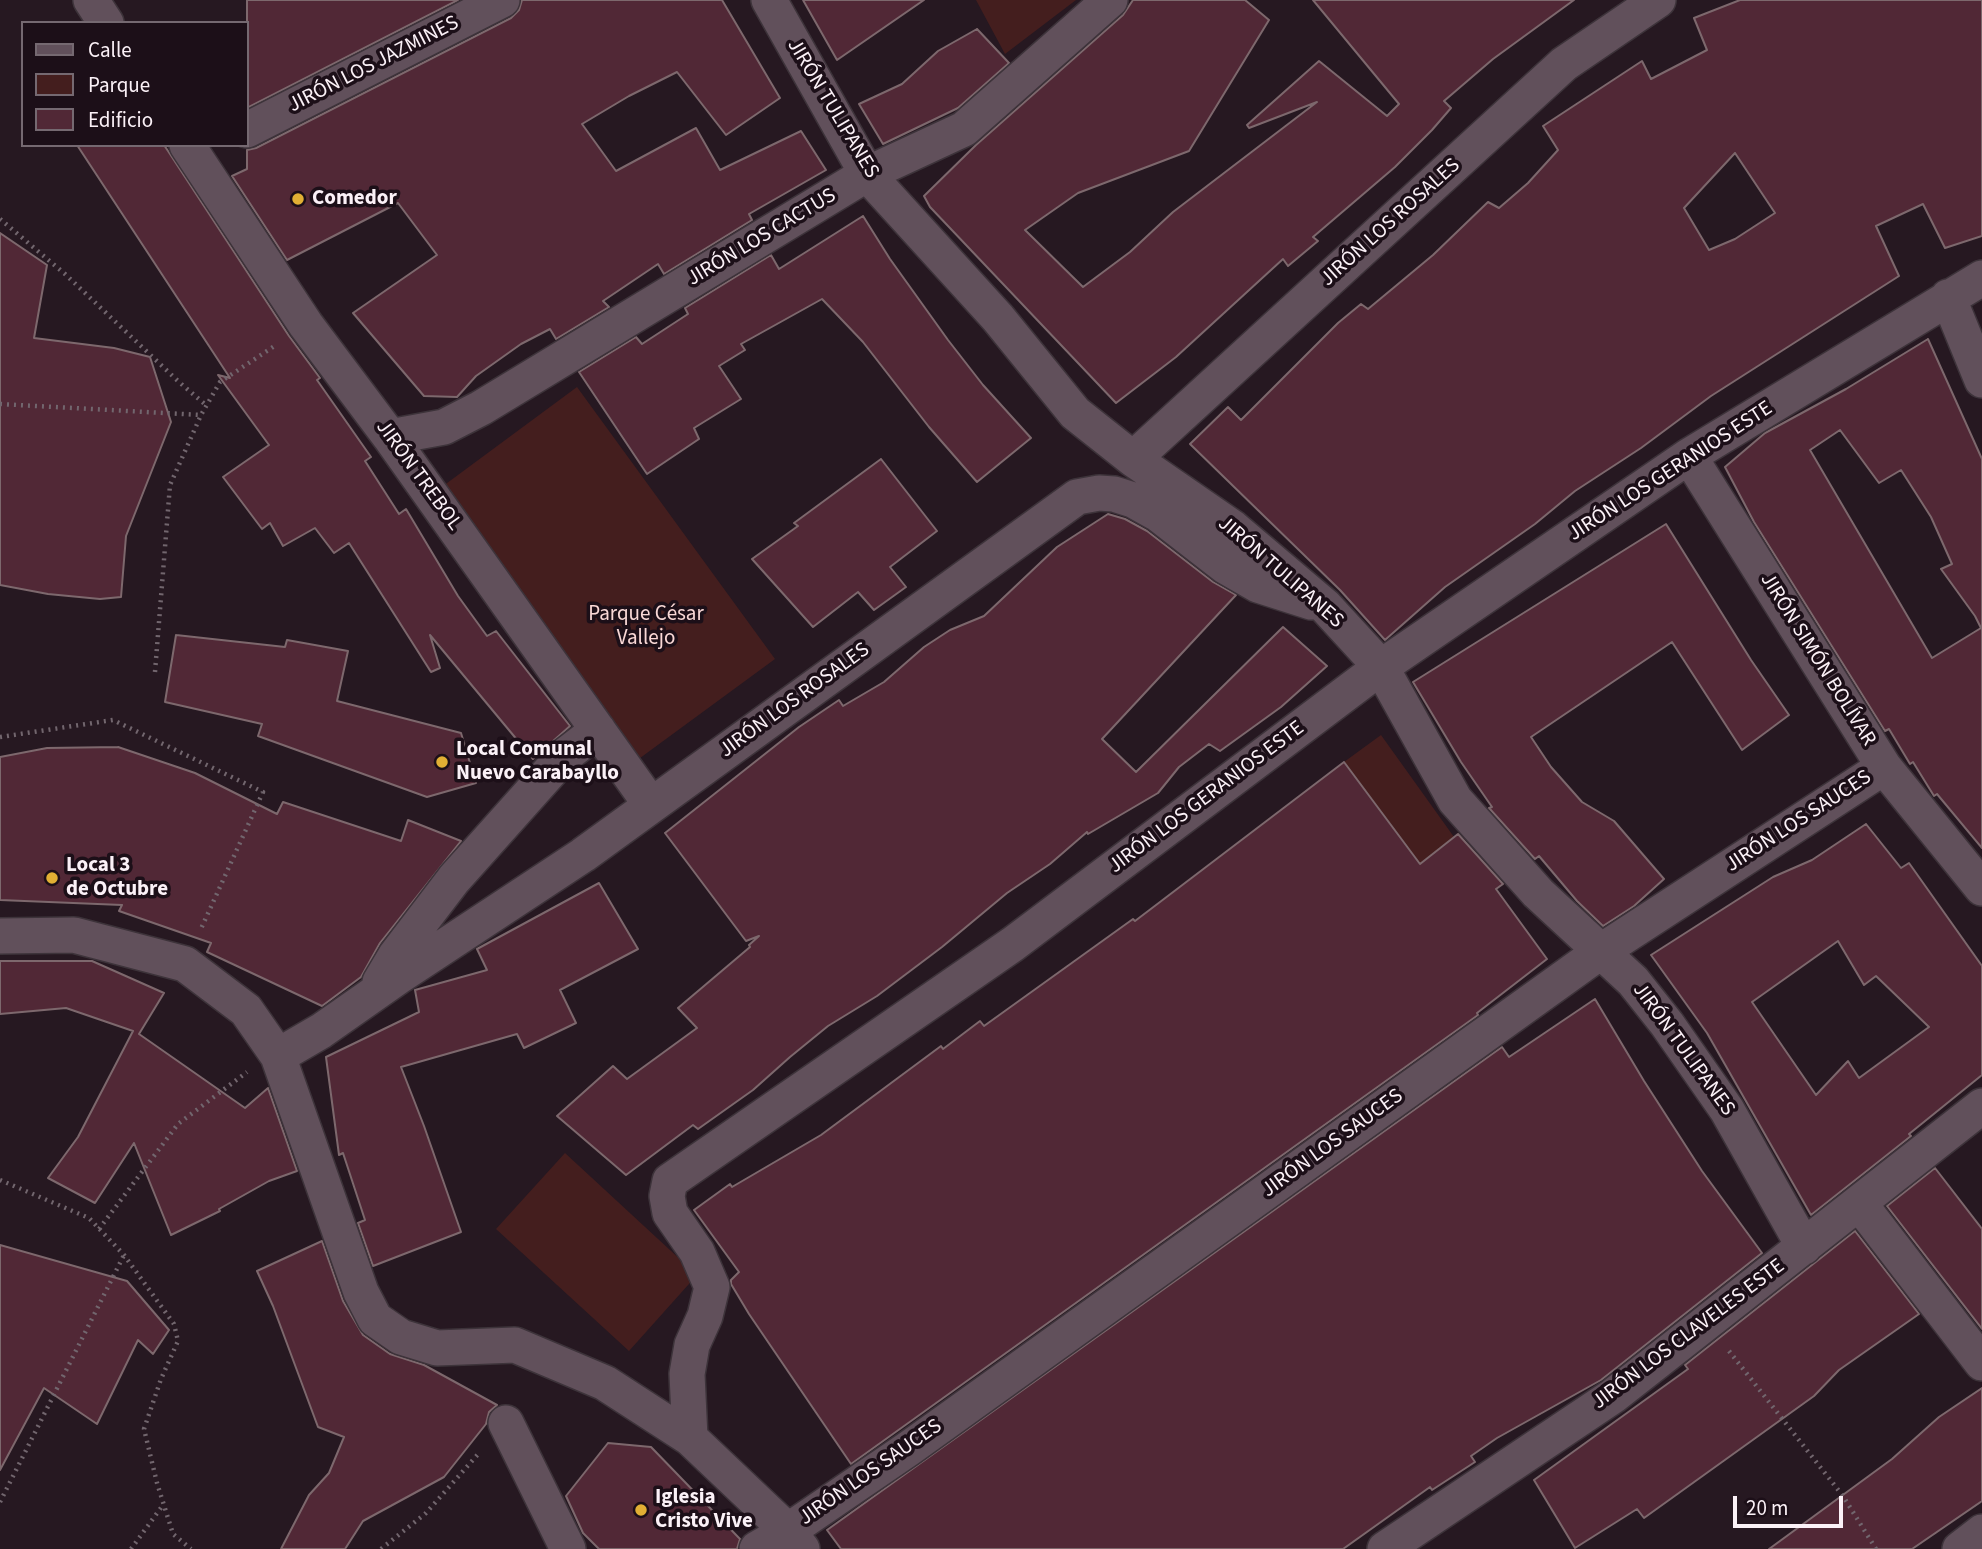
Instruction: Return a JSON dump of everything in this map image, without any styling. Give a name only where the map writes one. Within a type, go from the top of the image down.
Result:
[{"type":"street","points":[[91,0],[105,21]]},
{"type":"street","name":"JIRÓN LOS JAZMINES","points":[[248,129],[502,0]]},
{"type":"street","name":"JIRÓN TULIPANES","points":[[769,0],[867,174],[999,318],[1075,413],[1133,459],[1233,528],[1325,606],[1381,667],[1455,800],[1538,893],[1633,981],[1667,1024],[1727,1110],[1804,1247]]},
{"type":"street","name":"JIRÓN LOS CACTUS","points":[[390,437],[444,427],[481,408],[867,174],[964,129],[1110,0]]},
{"type":"street","name":"JIRÓN LOS ROSALES","points":[[1133,459],[1564,64],[1658,0]]},
{"type":"street","name":"JIRÓN TREBOL","points":[[199,149],[306,325],[390,437],[651,805]]},
{"type":"street","name":"JIRÓN LOS GERANIOS ESTE","points":[[690,1438],[687,1374],[692,1345],[705,1316],[712,1287],[697,1252],[670,1213],[667,1196],[670,1181],[1013,944],[1381,667],[1689,456],[1982,278]]},
{"type":"street","points":[[1948,297],[1982,380]]},
{"type":"street","name":"JIRÓN SIMÓN BOLÍVAR","points":[[1689,456],[1884,766],[1982,888]]},
{"type":"street","name":"JIRÓN LOS ROSALES","points":[[278,1056],[321,1031],[583,855],[1077,497],[1099,493],[1133,500],[1158,514],[1225,566],[1258,585],[1325,606]]},
{"type":"street","points":[[371,997],[397,955],[454,879],[563,757],[598,730]]},
{"type":"street","name":"JIRÓN LOS SAUCES","points":[[757,1549],[795,1540],[908,1449],[1600,952],[1884,766]]},
{"type":"street","points":[[0,936],[74,935],[185,964],[246,1010],[278,1056],[360,1292],[375,1319],[401,1337],[437,1348],[515,1345],[605,1383],[690,1438],[795,1540]]},
{"type":"street","name":"JIRÓN LOS CLAVELES ESTE","points":[[1385,1549],[1613,1396],[1982,1106]]},
{"type":"street","points":[[1859,1203],[1982,1363]]},
{"type":"street","points":[[506,1423],[568,1549]]},
{"type":"street","points":[[1960,1549],[1982,1532]]},
{"type":"path","points":[[0,219],[65,274],[179,383],[207,405]]},
{"type":"path","points":[[155,672],[170,485],[201,415],[220,382],[306,325]]},
{"type":"path","points":[[0,404],[201,415]]},
{"type":"path","points":[[0,737],[113,720],[263,792],[185,964]]},
{"type":"path","points":[[99,1229],[178,1124],[259,1064],[278,1056]]},
{"type":"path","points":[[0,1180],[89,1218],[124,1255],[174,1324],[178,1341],[161,1379],[144,1429],[173,1534],[191,1549]]},
{"type":"path","points":[[0,1502],[124,1255]]},
{"type":"path","points":[[1707,1322],[1843,1496],[1877,1549]]},
{"type":"path","points":[[131,1549],[163,1505]]},
{"type":"path","points":[[385,1549],[388,1543]]},
{"type":"green space","points":[[976,0],[1076,0],[1005,54]]},
{"type":"green space","name":"Parque César Vallejo","points":[[577,387],[775,659],[636,761],[439,489]]},
{"type":"green space","points":[[1381,735],[1454,837],[1420,864],[1344,762]]},
{"type":"green space","points":[[565,1153],[697,1275],[629,1351],[496,1229]]},
{"type":"building","points":[[247,0],[458,0],[248,107]]},
{"type":"building","points":[[522,0],[722,0],[780,98],[726,135],[677,72],[582,124],[616,171],[696,128],[720,170],[801,131],[826,170],[749,214],[752,220],[664,274],[658,264],[603,301],[609,307],[556,339],[550,329],[521,344],[476,376],[457,397],[424,396],[353,313],[437,255],[398,203],[287,260],[232,176],[247,169],[247,150],[256,148],[511,18],[519,10]]},
{"type":"building","points":[[803,0],[924,0],[837,60]]},
{"type":"building","points":[[1133,0],[1245,0],[1269,20],[1189,151],[1078,193],[1025,230],[1083,287],[1130,252],[1173,212],[1317,102],[1249,128],[1247,125],[1319,61],[1387,116],[1399,104],[1313,0],[1574,0],[1493,59],[1444,101],[1451,108],[1432,130],[1395,167],[1313,237],[1318,241],[1288,266],[1283,259],[1176,357],[1116,403],[930,207],[924,196],[976,145],[1123,15]]},
{"type":"building","points":[[1740,0],[1982,0],[1982,236],[1945,248],[1923,204],[1876,226],[1899,276],[1711,396],[1641,448],[1575,491],[1535,524],[1445,587],[1385,640],[1340,590],[1190,444],[1228,407],[1241,420],[1338,323],[1361,304],[1368,309],[1433,255],[1488,202],[1499,208],[1528,183],[1558,150],[1543,126],[1642,61],[1651,79],[1707,50],[1694,18]],"holes":[[[1735,153],[1775,213],[1735,239],[1709,250],[1684,208]]]},
{"type":"building","points":[[977,29],[1009,63],[958,108],[883,144],[859,104],[902,84],[938,51]]},
{"type":"building","points":[[78,147],[165,147],[289,336],[320,378],[317,380],[371,457],[365,461],[399,514],[406,509],[458,596],[487,636],[496,631],[570,726],[533,759],[430,635],[440,668],[431,672],[349,543],[334,553],[315,528],[283,546],[270,523],[262,529],[223,477],[269,445],[218,375],[230,378]]},
{"type":"building","points":[[863,216],[948,340],[983,385],[1031,438],[977,482],[929,427],[863,342],[822,299],[741,344],[745,350],[719,366],[741,399],[694,428],[699,439],[647,474],[579,372],[636,337],[642,344],[688,314],[685,308],[771,255],[779,269]]},
{"type":"building","points":[[0,233],[47,265],[34,338],[114,348],[150,357],[171,422],[126,536],[121,597],[100,599],[48,594],[0,585]]},
{"type":"building","points":[[1928,339],[1982,459],[1982,848],[1937,794],[1934,796],[1889,729],[1885,731],[1754,522],[1725,467],[1765,433],[1846,389]],"holes":[[[1840,430],[1879,483],[1901,470],[1931,517],[1952,564],[1941,569],[1981,628],[1932,658],[1810,450]]]},
{"type":"building","points":[[881,459],[937,531],[890,567],[906,587],[874,610],[858,592],[813,627],[752,559],[798,526],[794,523]]},
{"type":"building","points":[[1108,514],[1125,519],[1147,531],[1213,582],[1236,595],[1102,739],[1136,772],[1283,627],[1327,666],[1281,707],[1220,751],[1209,744],[1179,767],[1158,793],[1088,834],[1087,832],[1050,864],[1007,893],[877,996],[828,1026],[753,1090],[698,1129],[693,1125],[626,1175],[557,1116],[613,1066],[627,1079],[697,1028],[678,1008],[750,947],[759,936],[746,941],[665,833],[799,727],[839,700],[843,706],[884,682],[924,647],[950,630],[984,616],[1057,547]]},
{"type":"building","points":[[1666,524],[1751,660],[1789,715],[1742,750],[1672,642],[1531,737],[1551,767],[1582,802],[1614,821],[1664,879],[1634,906],[1603,926],[1577,901],[1539,856],[1535,859],[1489,808],[1492,807],[1461,762],[1413,682]]},
{"type":"building","points":[[176,635],[285,647],[287,640],[348,651],[337,701],[461,733],[476,783],[427,797],[258,736],[262,724],[165,702]]},
{"type":"building","points":[[118,747],[195,773],[277,814],[283,802],[401,841],[408,820],[461,841],[380,943],[361,977],[322,1006],[207,952],[211,943],[119,911],[122,905],[0,900],[0,757],[47,748]]},
{"type":"building","points":[[1344,762],[1420,864],[1458,834],[1503,884],[1496,889],[1547,959],[1477,1013],[1478,1015],[851,1464],[749,1314],[731,1284],[731,1280],[739,1272],[694,1210],[730,1184],[732,1187],[821,1135],[941,1046],[943,1049],[980,1021],[984,1026],[1133,919],[1135,921]]},
{"type":"building","points":[[1866,824],[1901,868],[1909,863],[1982,966],[1982,1075],[1909,1134],[1911,1136],[1811,1215],[1707,1033],[1651,955],[1773,877],[1812,860]],"holes":[[[1838,941],[1864,985],[1876,976],[1929,1027],[1859,1078],[1848,1061],[1816,1095],[1752,1002]]]},
{"type":"building","points":[[599,883],[638,949],[560,990],[576,1023],[524,1048],[517,1034],[401,1067],[461,1232],[373,1266],[358,1223],[365,1220],[343,1153],[339,1155],[326,1057],[419,1012],[415,990],[487,970],[477,949]]},
{"type":"building","points":[[0,961],[92,961],[164,993],[139,1034],[245,1108],[268,1088],[297,1171],[269,1181],[219,1209],[220,1211],[171,1235],[134,1143],[95,1203],[48,1178],[78,1137],[133,1031],[66,1008],[0,1014]]},
{"type":"building","points":[[1595,999],[1702,1171],[1762,1253],[1601,1380],[1497,1438],[1471,1456],[1475,1462],[1432,1490],[1430,1487],[1343,1549],[841,1549],[827,1530],[1502,1047],[1509,1057]]},
{"type":"building","points":[[1935,1168],[1982,1229],[1982,1329],[1887,1206]]},
{"type":"building","points":[[1855,1231],[1919,1314],[1839,1370],[1814,1396],[1644,1518],[1637,1509],[1575,1548],[1534,1480],[1688,1369],[1685,1365]]},
{"type":"building","points":[[322,1241],[343,1301],[363,1335],[390,1354],[424,1365],[497,1405],[489,1412],[486,1424],[444,1477],[363,1521],[345,1549],[281,1549],[309,1495],[329,1473],[344,1437],[318,1427],[273,1306],[257,1271]]},
{"type":"building","points":[[0,1245],[127,1281],[169,1330],[153,1354],[138,1340],[97,1424],[44,1388],[0,1470]]},
{"type":"building","points":[[1982,1388],[1982,1501],[1912,1549],[1769,1549],[1892,1459],[1939,1417]]},
{"type":"building","name":"Iglesia Cristo Vive","points":[[608,1443],[651,1447],[740,1539],[737,1549],[599,1549],[583,1533],[566,1496]]},
{"type":"place","name":"Comedor","points":[[298,199]]},
{"type":"place","name":"Local Comunal Nuevo Carabayllo","points":[[442,762]]},
{"type":"place","name":"Local 3 de Octubre","points":[[52,878]]},
{"type":"place","name":"Iglesia Cristo Vive","points":[[641,1510]]}]
